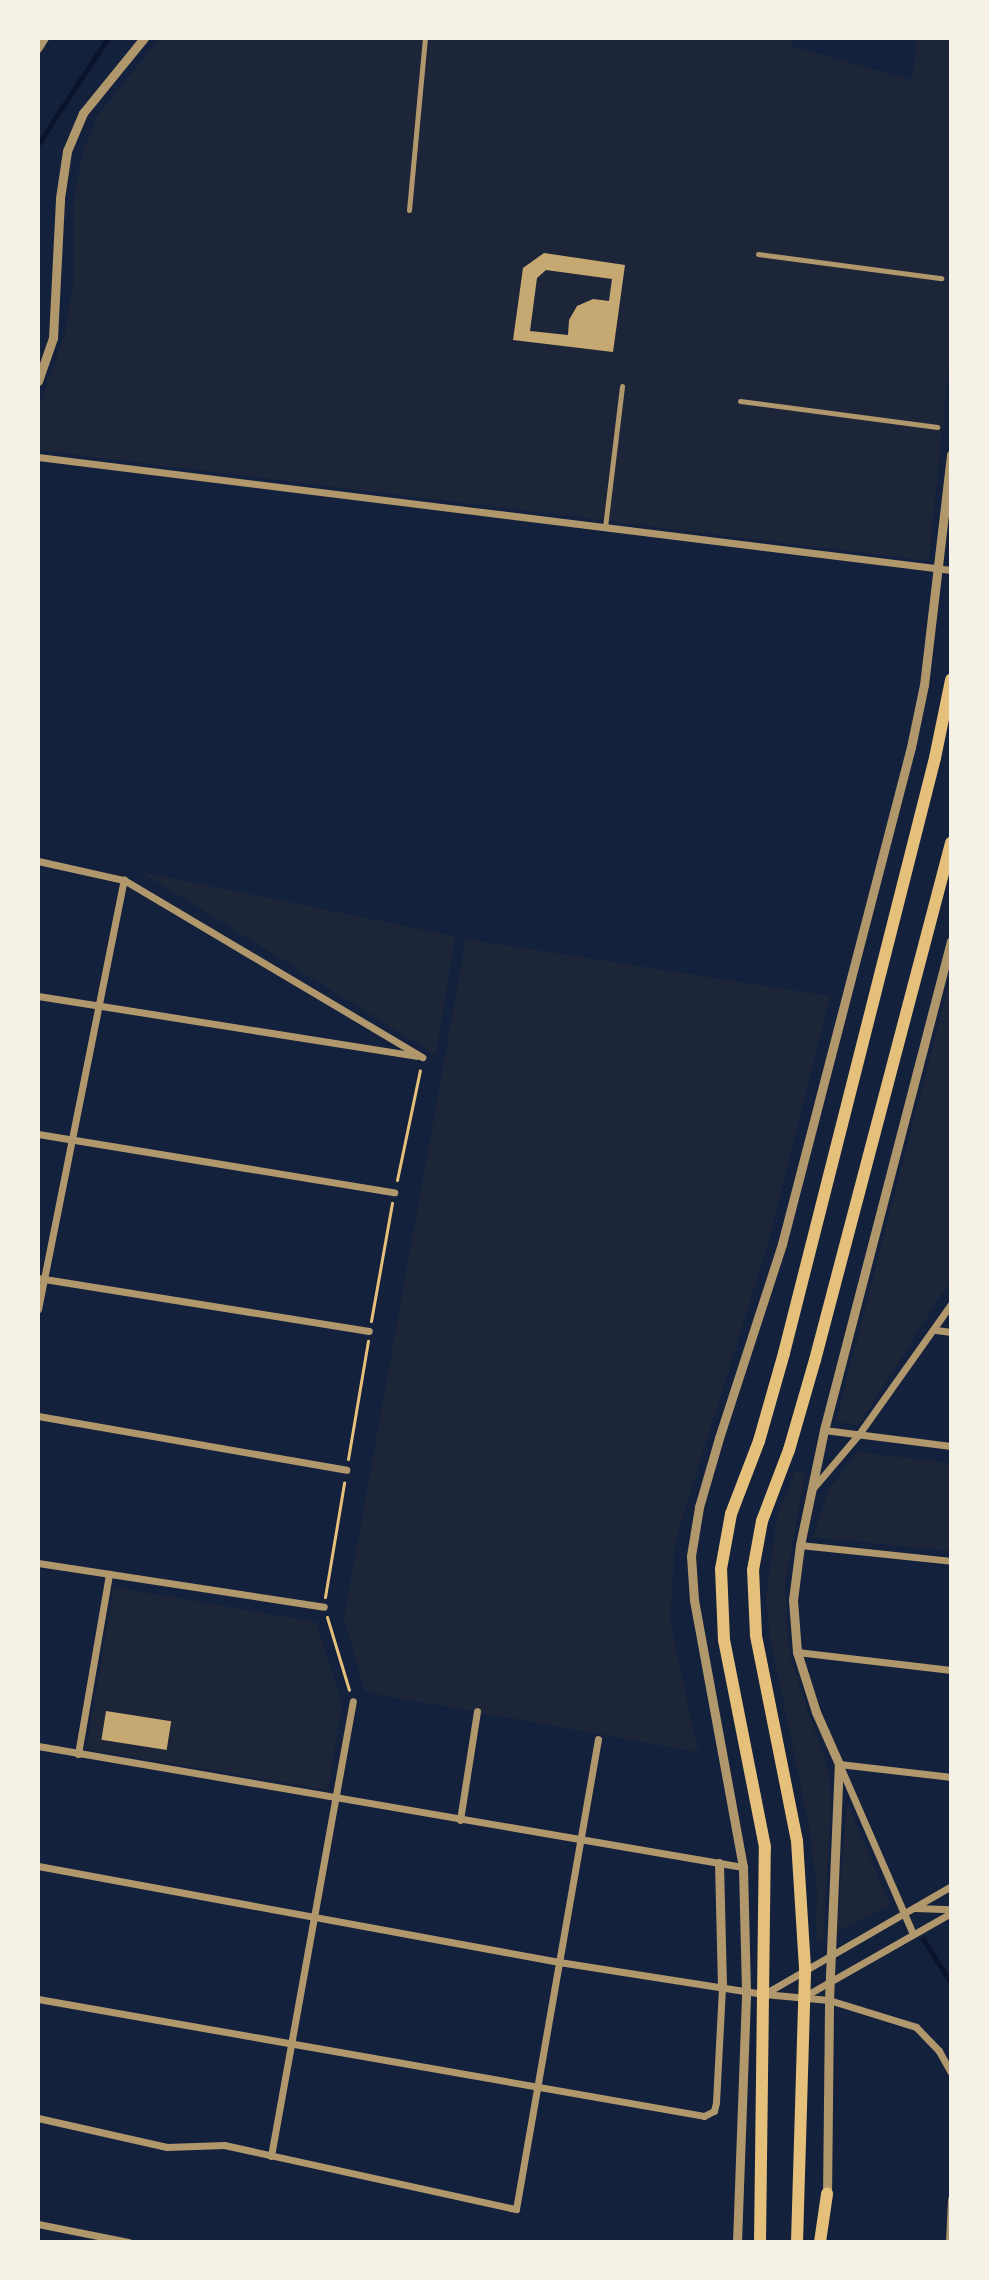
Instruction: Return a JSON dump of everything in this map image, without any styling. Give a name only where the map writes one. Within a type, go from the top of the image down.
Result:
[{"type":"highway","points":[[760,2242],[765,1847],[724,1640],[721,1569],[731,1514],[759,1441],[784,1353],[935,758],[951,680]]},
{"type":"highway","points":[[797,2242],[805,1968],[797,1841],[756,1635],[753,1570],[762,1521],[789,1450],[815,1360],[951,843]]},
{"type":"highway","points":[[823,2242],[827,2194]]},
{"type":"street","points":[[38,49],[45,38]]},
{"type":"street","points":[[38,381],[53,338],[60,198],[67,151],[83,113],[144,38]]},
{"type":"street","points":[[409,210],[425,38]]},
{"type":"street","points":[[758,254],[941,278]]},
{"type":"street","points":[[605,527],[622,386]]},
{"type":"street","points":[[740,401],[937,427]]},
{"type":"street","points":[[737,2242],[746,1991],[743,1867],[694,1600],[693,1544],[699,1507],[719,1438],[782,1244],[911,747],[924,685],[951,455]]},
{"type":"street","points":[[38,457],[951,570]]},
{"type":"street","points":[[38,861],[124,880],[422,1057]]},
{"type":"street","points":[[38,1309],[41,1278],[124,880]]},
{"type":"street","points":[[913,1934],[901,1914],[816,1712],[797,1652],[793,1600],[800,1545],[824,1430],[951,941]]},
{"type":"street","points":[[38,996],[422,1057]]},
{"type":"street","points":[[38,1134],[394,1192]]},
{"type":"street","points":[[41,1278],[369,1331]]},
{"type":"street","points":[[814,1487],[859,1434],[936,1330],[951,1304]]},
{"type":"street","points":[[936,1330],[951,1332]]},
{"type":"street","points":[[38,1416],[346,1470]]},
{"type":"street","points":[[824,1430],[951,1446]]},
{"type":"street","points":[[800,1545],[951,1561]]},
{"type":"street","points":[[38,1563],[324,1607]]},
{"type":"street","points":[[78,1754],[109,1574]]},
{"type":"street","points":[[797,1652],[951,1670]]},
{"type":"street","points":[[271,2156],[353,1701]]},
{"type":"street","points":[[460,1820],[477,1711]]},
{"type":"street","points":[[38,2118],[167,2147],[224,2145],[516,2209],[598,1739]]},
{"type":"street","points":[[38,1746],[743,1867]]},
{"type":"street","points":[[839,1764],[951,1777]]},
{"type":"street","points":[[827,2194],[829,2000],[839,1764]]},
{"type":"street","points":[[38,1999],[704,2116],[714,2111],[722,1987],[719,1863]]},
{"type":"street","points":[[38,1866],[559,1962],[764,1994],[829,2000],[916,2027],[939,2051],[951,2073]]},
{"type":"street","points":[[764,1994],[951,1886]]},
{"type":"street","points":[[913,1908],[951,1911]]},
{"type":"street","points":[[803,1997],[951,1911]]},
{"type":"street","points":[[949,2242],[951,2199]]},
{"type":"street","points":[[38,2224],[128,2242]]},
{"type":"path","points":[[353,1701],[324,1607],[369,1331],[422,1057]]},
{"type":"shaded area","points":[[160,38],[792,38],[792,46],[912,80],[917,38],[951,38],[951,345],[929,561],[38,450],[38,410],[64,337],[74,277],[74,196],[83,153],[96,118]]},
{"type":"shaded area","points":[[141,872],[455,936],[436,1055]]},
{"type":"shaded area","points":[[466,939],[830,996],[768,1243],[675,1542],[670,1620],[698,1752],[365,1692],[344,1618]]},
{"type":"shaded area","points":[[951,976],[951,1279],[858,1426],[836,1421]]},
{"type":"shaded area","points":[[858,1452],[951,1463],[951,1551],[813,1537],[829,1489]]},
{"type":"shaded area","points":[[795,1471],[805,1474],[785,1583],[787,1630],[791,1660],[829,1773],[831,1806],[823,1941],[816,1941],[817,1893],[810,1832],[770,1636],[766,1597],[777,1517]]},
{"type":"shaded area","points":[[114,1587],[316,1622],[342,1703],[328,1790],[86,1749]]},
{"type":"shaded area","points":[[847,1802],[890,1905],[837,1932]]},
{"type":"building","points":[[544,253],[625,265],[613,352],[513,340],[523,268]],"holes":[[[546,270],[612,279],[609,301],[593,299],[577,306],[569,320],[568,335],[530,331],[537,278]]]},
{"type":"building","points":[[106,1711],[171,1721],[167,1750],[101,1740]]},
{"type":"waterway","points":[[38,144],[108,38]]},
{"type":"waterway","points":[[923,1939],[951,1983]]}]
